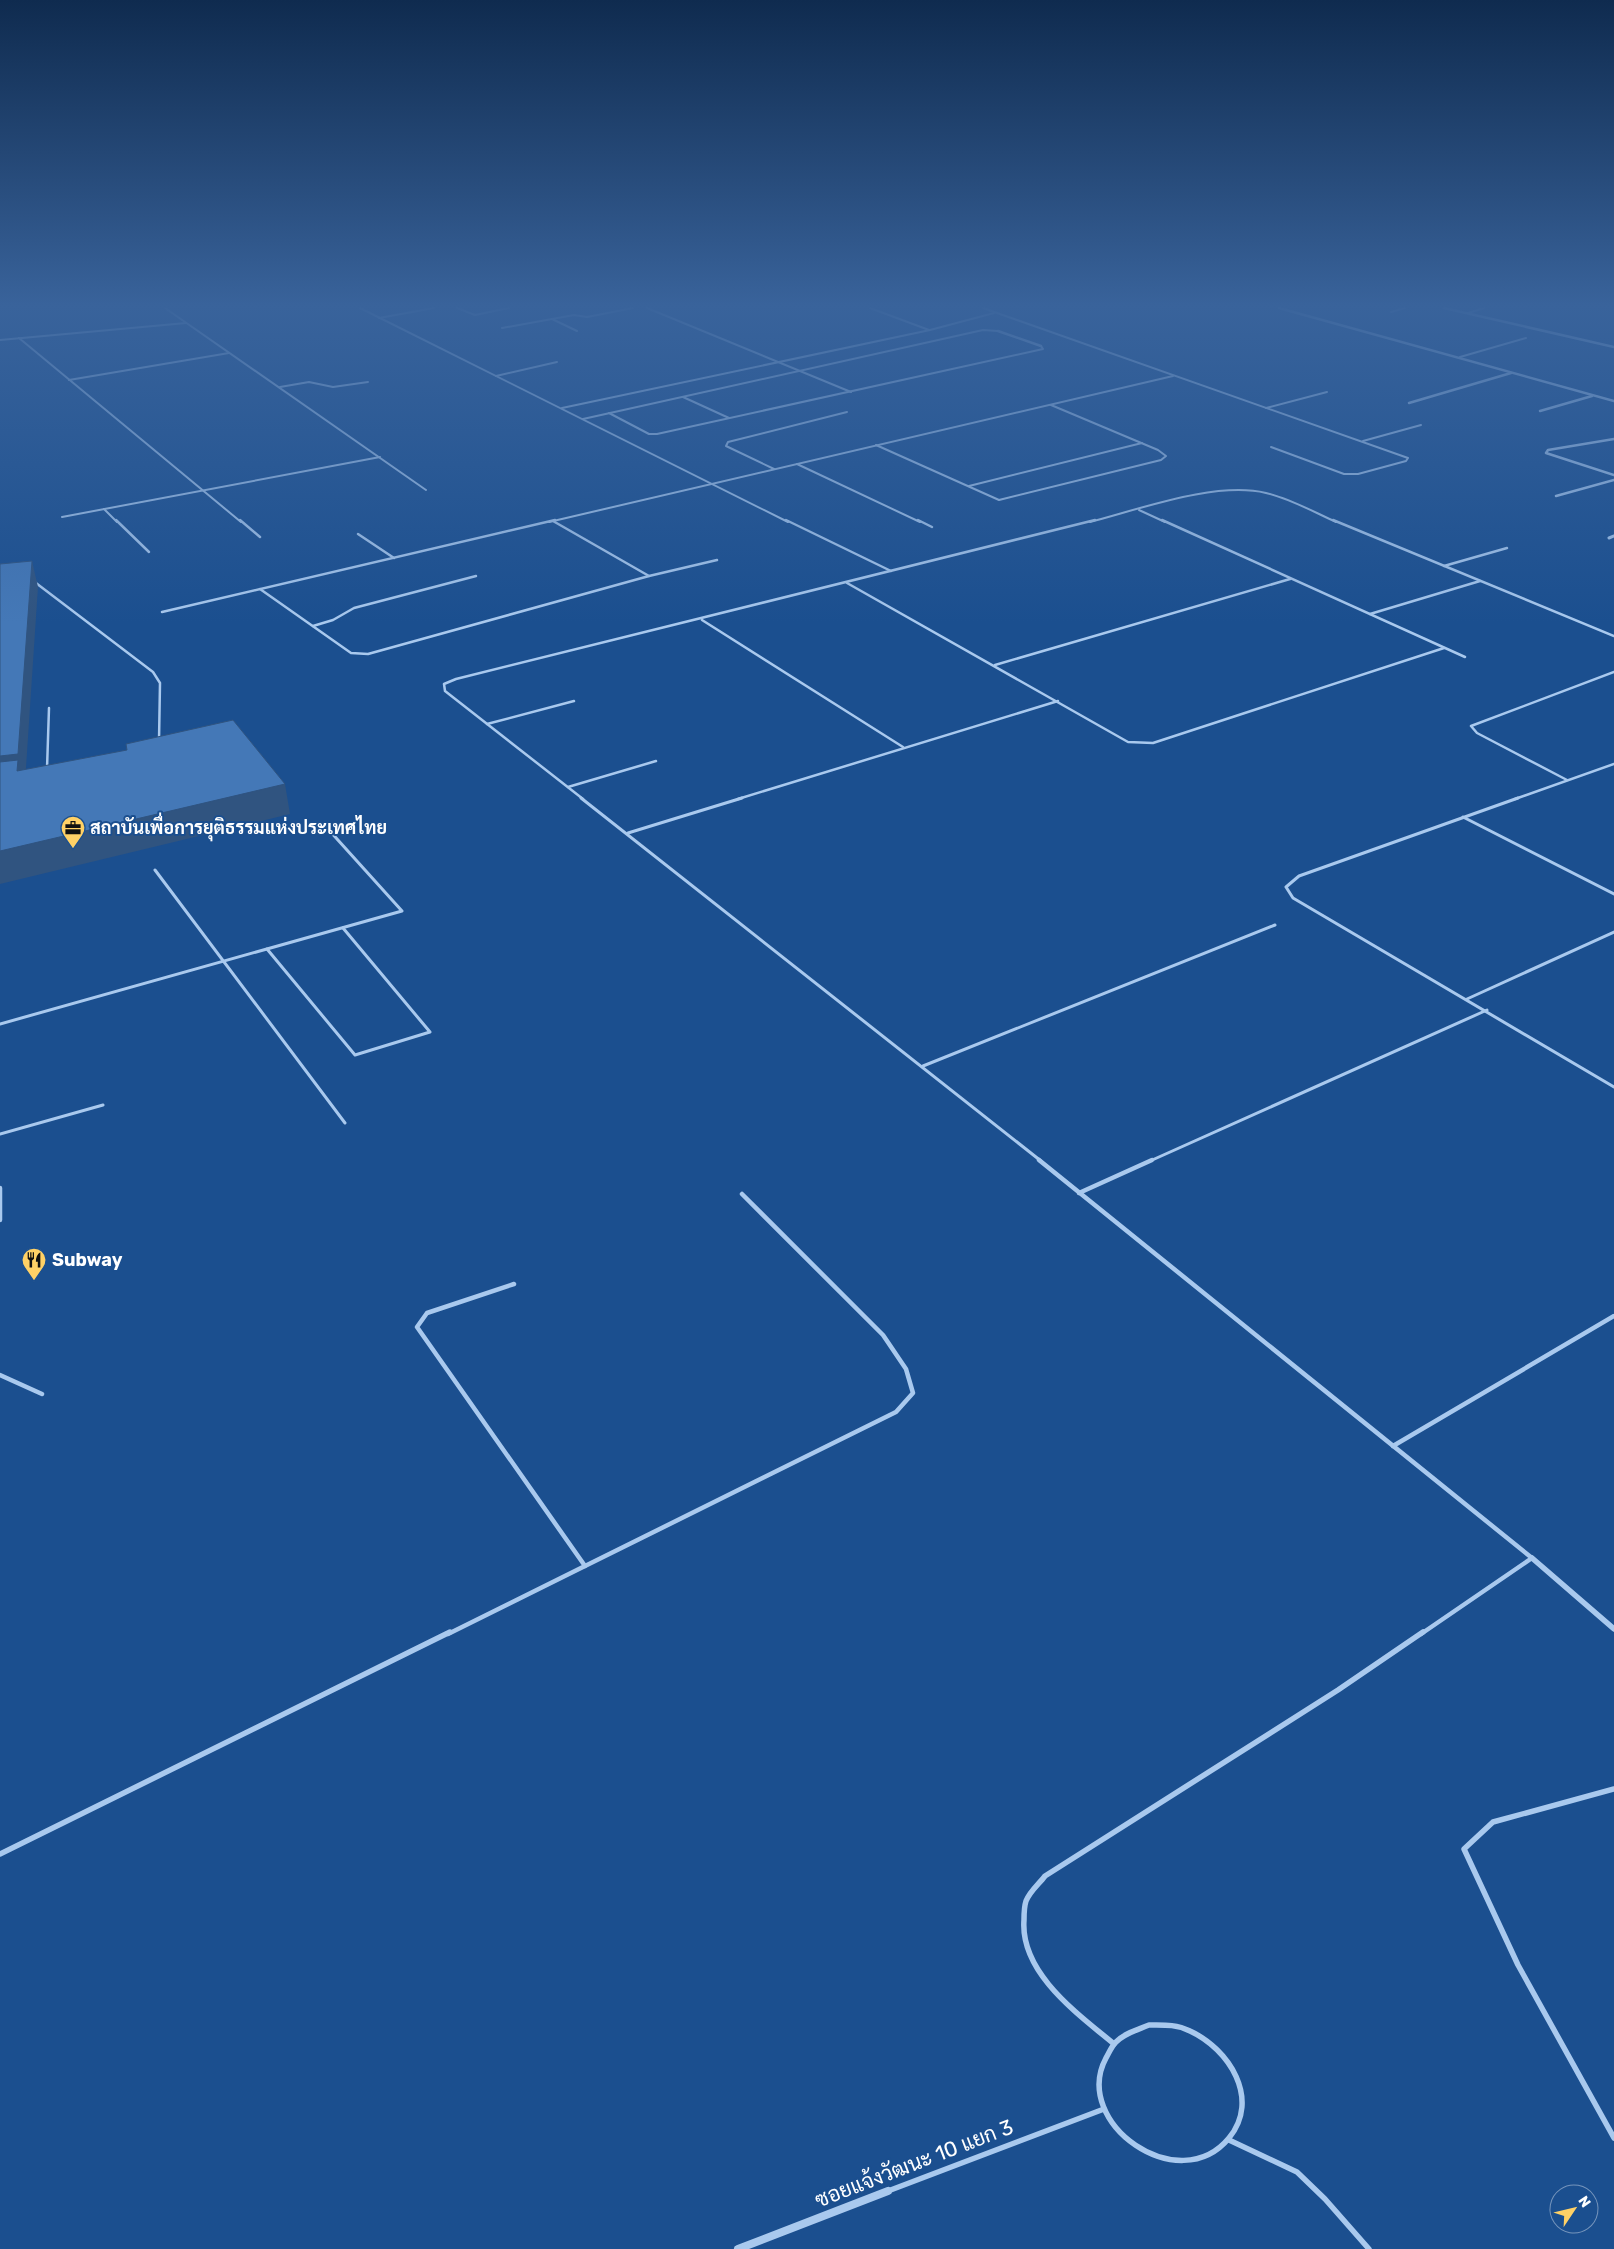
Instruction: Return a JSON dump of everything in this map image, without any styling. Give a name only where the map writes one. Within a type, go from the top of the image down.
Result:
[{"type":"street","points":[[1614,439],[1548,450],[1546,454],[1614,475]]},
{"type":"street","points":[[1556,496],[1614,480]]},
{"type":"street","points":[[1609,538],[1614,536]]},
{"type":"street","points":[[1532,1558],[1614,1629]]},
{"type":"street","name":"ซอยแจ้งวัฒนะ 10 แยก 3","points":[[738,2249],[888,2191]]},
{"type":"lane","points":[[109,413],[260,537]]},
{"type":"lane","points":[[316,413],[426,490]]},
{"type":"lane","points":[[571,413],[710,484],[891,572]]},
{"type":"lane","points":[[582,419],[609,413],[649,434],[753,413]]},
{"type":"lane","points":[[719,413],[730,418]]},
{"type":"lane","points":[[774,469],[726,446],[728,442],[843,413]]},
{"type":"lane","points":[[162,612],[1016,413]]},
{"type":"lane","points":[[876,445],[999,500],[1006,500],[1161,460],[1166,456],[1142,443],[1070,413]]},
{"type":"lane","points":[[1271,446],[1344,474],[1358,474],[1406,461],[1408,458],[1280,413]]},
{"type":"lane","points":[[1362,442],[1421,425]]},
{"type":"lane","points":[[968,486],[1142,443]]},
{"type":"lane","points":[[62,517],[380,457]]},
{"type":"lane","points":[[796,464],[932,527]]},
{"type":"lane","points":[[1114,2044],[1053,1990],[1033,1960],[1025,1934],[1025,1903],[1045,1876],[1338,1690],[1532,1558],[923,1066],[445,691],[444,684],[456,679],[847,584],[1217,490],[1242,488],[1267,493],[1614,636]]},
{"type":"lane","points":[[104,509],[149,552]]},
{"type":"lane","points":[[1139,510],[1465,657]]},
{"type":"lane","points":[[553,521],[649,576]]},
{"type":"lane","points":[[358,534],[394,558]]},
{"type":"lane","points":[[1444,566],[1507,548]]},
{"type":"lane","points":[[260,589],[351,653],[368,654],[649,576],[717,560]]},
{"type":"lane","points":[[312,626],[333,620],[354,608],[476,576]]},
{"type":"lane","points":[[28,579],[36,581],[153,672],[160,683],[158,744]]},
{"type":"lane","points":[[995,665],[1290,579]]},
{"type":"lane","points":[[1370,614],[1480,581]]},
{"type":"lane","points":[[847,584],[995,665],[1128,742],[1139,744],[1153,743],[1444,648]]},
{"type":"lane","points":[[701,619],[902,747]]},
{"type":"lane","points":[[1567,780],[1477,733],[1471,726],[1614,672]]},
{"type":"lane","points":[[487,724],[574,700]]},
{"type":"lane","points":[[628,833],[902,747],[1058,701]]},
{"type":"lane","points":[[47,774],[49,708]]},
{"type":"lane","points":[[568,787],[656,761]]},
{"type":"lane","points":[[1614,764],[1299,876],[1286,887],[1293,898],[1614,1087]]},
{"type":"lane","points":[[1463,817],[1614,894]]},
{"type":"lane","points":[[0,1024],[402,911],[328,829]]},
{"type":"lane","points":[[155,870],[345,1123]]},
{"type":"lane","points":[[923,1066],[1275,925]]},
{"type":"lane","points":[[267,949],[355,1055],[430,1032],[342,928]]},
{"type":"lane","points":[[1467,999],[1614,932]]},
{"type":"lane","points":[[1079,1193],[1486,1010]]},
{"type":"lane","points":[[0,1134],[103,1105]]},
{"type":"lane","points":[[0,1188],[0,1220]]},
{"type":"lane","points":[[0,1854],[896,1412],[913,1393],[906,1369],[883,1335],[742,1194]]},
{"type":"lane","points":[[514,1284],[427,1312],[417,1327],[584,1566]]},
{"type":"lane","points":[[1393,1446],[1614,1316]]},
{"type":"lane","points":[[0,1376],[42,1394]]},
{"type":"lane","points":[[1614,1790],[1493,1822],[1464,1849],[1518,1965],[1614,2138]]},
{"type":"lane","points":[[1171,2025],[1193,2032],[1212,2044],[1228,2061],[1239,2080],[1243,2102],[1239,2123],[1229,2140],[1211,2155],[1188,2162],[1162,2160],[1138,2148],[1118,2131],[1104,2109],[1100,2091],[1100,2073],[1105,2058],[1114,2044],[1136,2030],[1149,2026],[1171,2025]]},
{"type":"lane","name":"ซอยแจ้งวัฒนะ 10 แยก 3","points":[[888,2191],[1104,2109]]},
{"type":"lane","points":[[1229,2140],[1297,2172],[1326,2199],[1369,2249]]},
{"type":"building","points":[[32,561],[18,754],[0,756],[0,564]]},
{"type":"building","points":[[233,720],[285,784],[0,851],[0,762],[18,760],[17,771],[127,750],[126,744]]},
{"type":"place","name":"สถาบันเพื่อการยุติธรรมแห่งประเทศไทย","points":[[73,849]]},
{"type":"place","name":"Subway","points":[[34,1281]]}]
